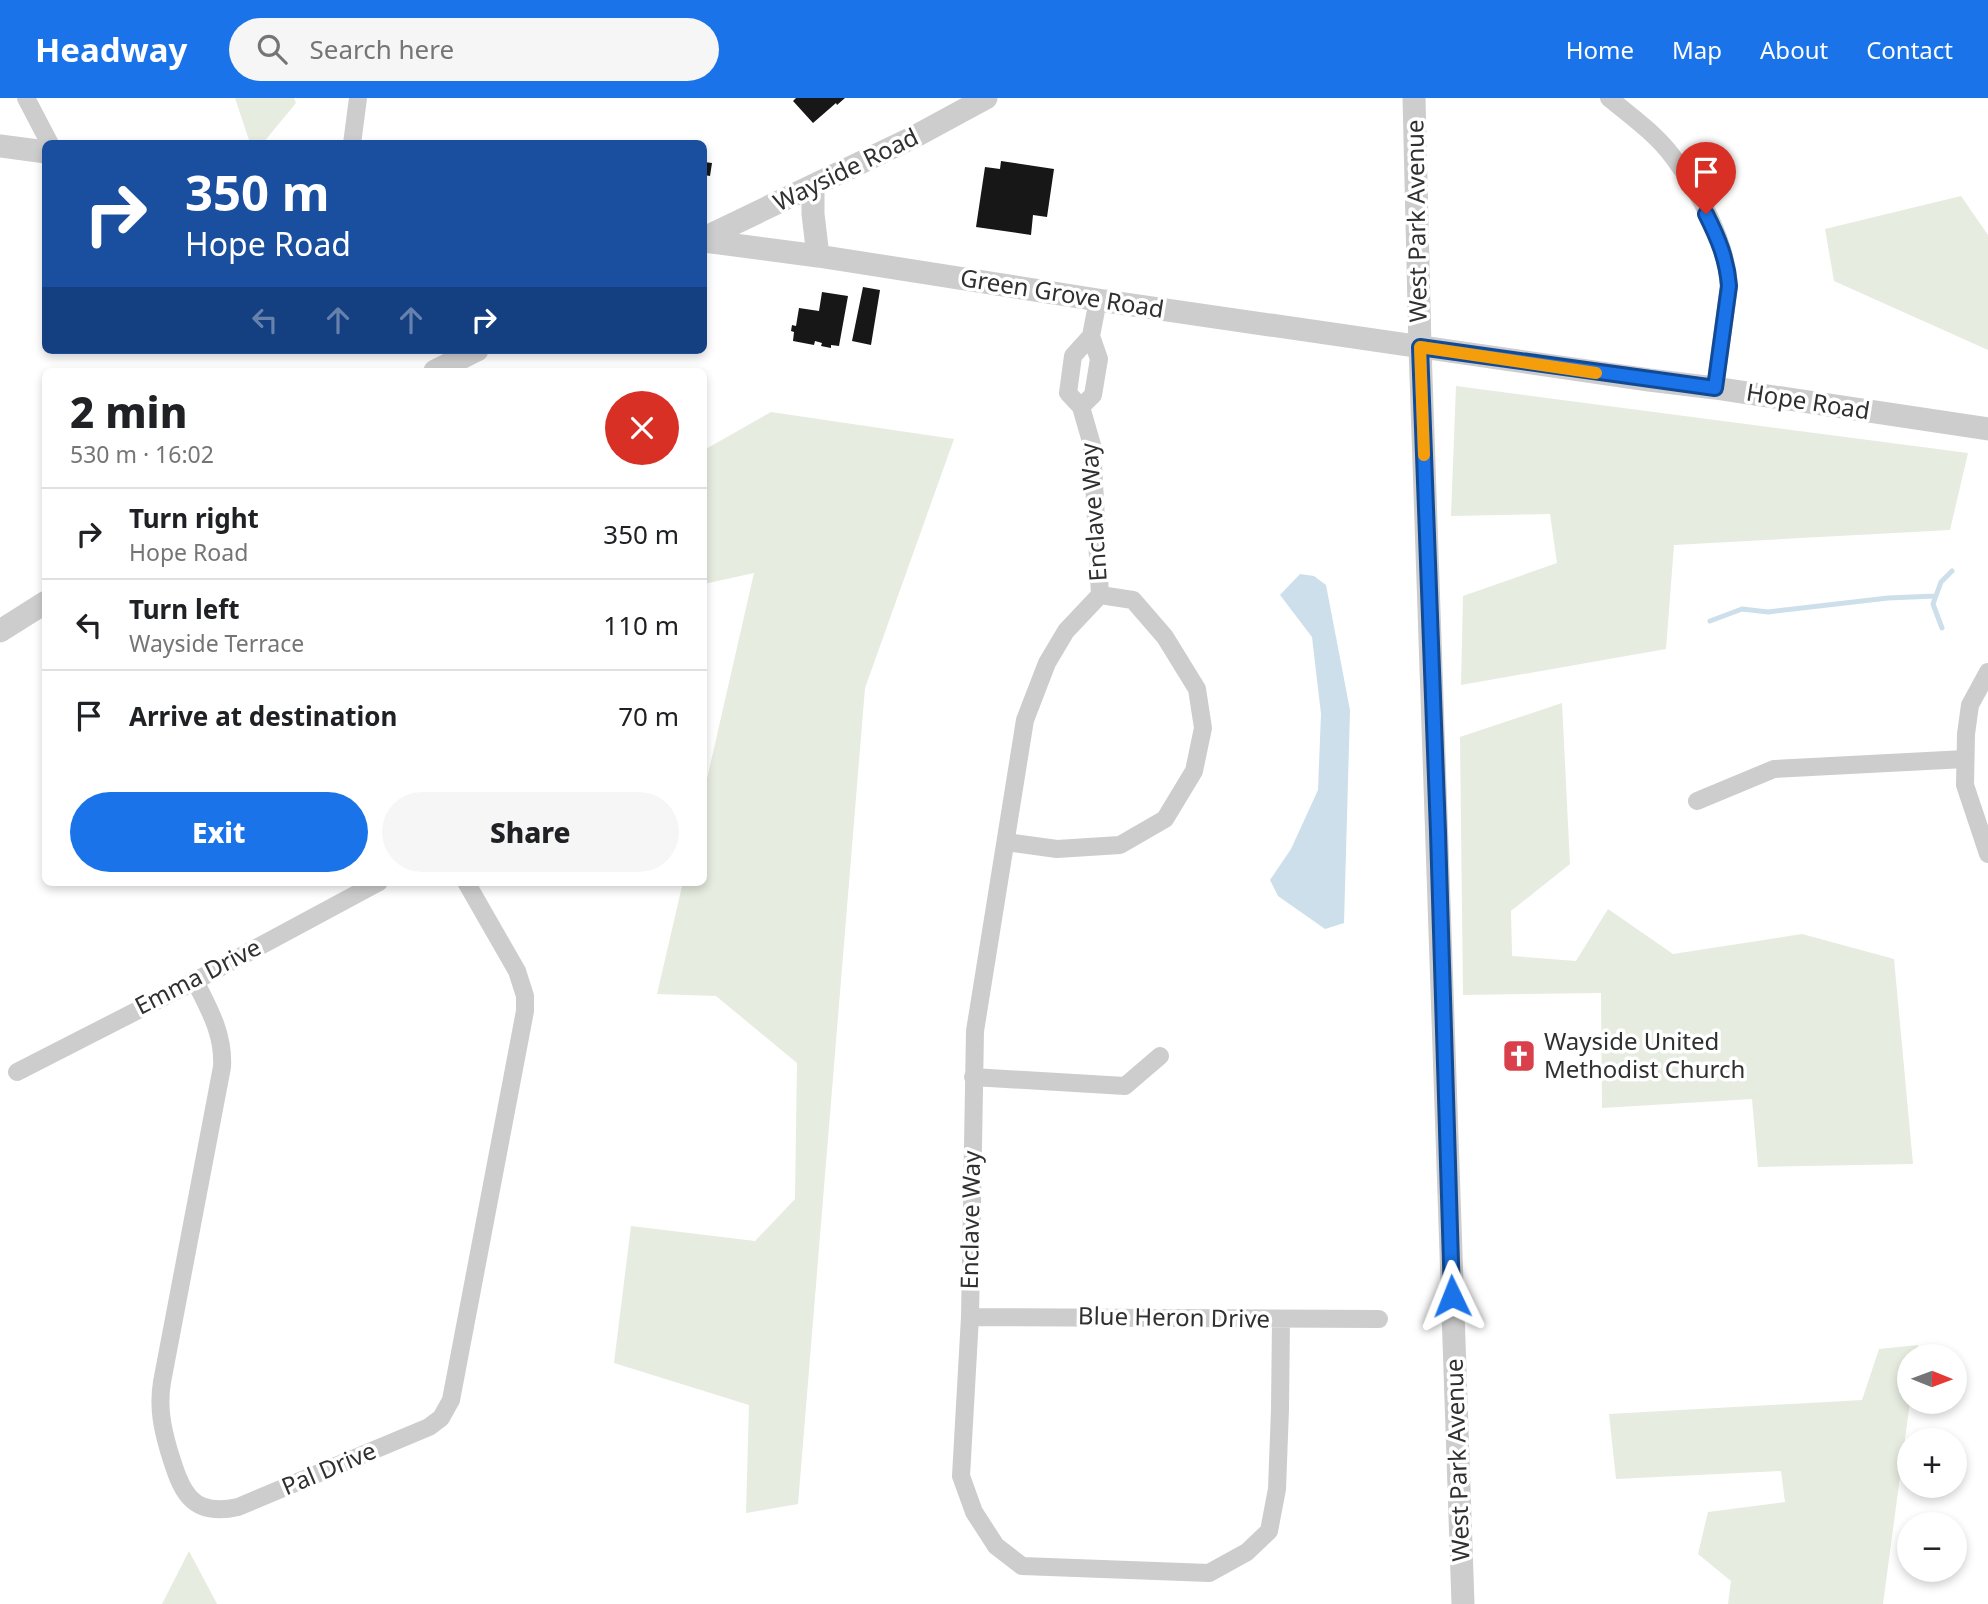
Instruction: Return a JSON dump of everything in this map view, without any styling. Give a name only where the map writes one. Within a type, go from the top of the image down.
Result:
[{"type":"street","points":[[26,98],[48,140]]},
{"type":"street","points":[[353,140],[358,98]]},
{"type":"street","name":"Wayside Road","points":[[707,239],[914,137],[986,98]]},
{"type":"street","name":"West Park Avenue","points":[[1414,98],[1420,347],[1463,1604]]},
{"type":"street","points":[[1609,98],[1646,129],[1672,156],[1696,194],[1722,247],[1729,286],[1715,388]]},
{"type":"street","points":[[0,146],[42,151]]},
{"type":"street","points":[[813,186],[818,256]]},
{"type":"street","name":"Green Grove Road","points":[[707,240],[1420,347]]},
{"type":"street","name":"Enclave Way","points":[[1082,407],[1093,395],[1099,359],[1091,336],[1098,300]]},
{"type":"street","name":"Enclave Way","points":[[1091,336],[1073,356],[1068,393],[1082,407],[1092,444],[1100,595],[1066,631],[1047,663],[1024,720],[975,1031],[970,1317],[961,1476],[974,1512],[996,1546],[1022,1566],[1209,1573],[1247,1552],[1269,1531],[1277,1489],[1281,1320]]},
{"type":"street","name":"Hope Road","points":[[1420,347],[1988,429]]},
{"type":"street","points":[[441,368],[469,354]]},
{"type":"street","points":[[1006,842],[1057,849],[1120,845],[1165,819],[1194,771],[1203,728],[1197,689],[1165,637],[1133,600],[1100,595]]},
{"type":"street","points":[[0,631],[42,604]]},
{"type":"street","points":[[1988,672],[1970,705],[1965,759],[1965,785],[1988,854]]},
{"type":"street","points":[[1697,801],[1774,769],[1965,759]]},
{"type":"street","name":"Emma Drive","points":[[17,1072],[195,981],[372,886]]},
{"type":"street","name":"Pal Drive","points":[[195,981],[220,1037],[222,1067],[162,1381],[161,1423],[179,1484],[188,1497],[213,1510],[224,1510],[238,1507],[429,1427],[441,1418],[451,1400],[525,1011],[525,996],[517,971],[468,886]]},
{"type":"street","points":[[973,1077],[1125,1086],[1160,1056]]},
{"type":"street","name":"Blue Heron Drive","points":[[970,1317],[1379,1319]]},
{"type":"shaded area","points":[[235,98],[294,98],[296,103],[265,140],[249,140]]},
{"type":"shaded area","points":[[1961,196],[1988,235],[1988,350],[1834,281],[1825,229]]},
{"type":"shaded area","points":[[1456,386],[1968,453],[1950,530],[1674,545],[1666,649],[1461,685],[1463,596],[1557,563],[1550,514],[1451,516]]},
{"type":"shaded area","points":[[771,412],[954,439],[865,688],[798,1504],[746,1513],[749,1405],[614,1363],[631,1226],[755,1241],[795,1199],[797,1063],[716,996],[657,994],[682,886],[707,886],[707,779],[754,573],[707,583],[707,448]]},
{"type":"shaded area","points":[[1562,703],[1570,864],[1511,911],[1512,956],[1576,961],[1608,909],[1673,954],[1802,934],[1894,959],[1913,1164],[1758,1167],[1752,1099],[1602,1108],[1601,993],[1463,995],[1460,737]]},
{"type":"shaded area","points":[[1897,1347],[1897,1414],[1908,1414],[1907,1428],[1897,1428],[1897,1498],[1883,1604],[1728,1604],[1731,1581],[1698,1554],[1708,1512],[1785,1502],[1781,1471],[1616,1479],[1609,1414],[1862,1400],[1879,1349]]},
{"type":"shaded area","points":[[189,1551],[217,1604],[162,1604]]},
{"type":"water","points":[[1300,574],[1314,576],[1326,585],[1350,710],[1344,923],[1325,929],[1278,896],[1270,880],[1291,849],[1318,790],[1321,714],[1312,637],[1280,595]]},
{"type":"building","points":[[796,98],[845,98],[813,123],[793,101]]},
{"type":"building","points":[[1001,161],[1054,169],[1047,217],[1033,215],[1031,235],[976,227],[985,167],[1000,169]]},
{"type":"building","points":[[707,162],[712,163],[710,176],[707,176]]},
{"type":"building","points":[[863,287],[880,290],[871,345],[852,341]]},
{"type":"building","points":[[822,292],[848,296],[839,346],[831,345],[831,348],[821,346],[822,343],[815,341],[814,345],[793,341],[792,325],[796,326],[799,308],[819,311]]},
{"type":"waterway","points":[[1942,628],[1933,604],[1941,582],[1952,571]]},
{"type":"waterway","points":[[1710,621],[1742,609],[1768,612],[1888,598],[1935,596]]},
{"type":"slow traffic","points":[[1424,455],[1420,347],[1596,373]]},
{"type":"place","name":"Wayside United Methodist Church","points":[[1519,1056]]},
{"type":"route","points":[[1452,1296],[1420,347],[1715,388],[1729,286],[1722,247],[1706,214]]}]
